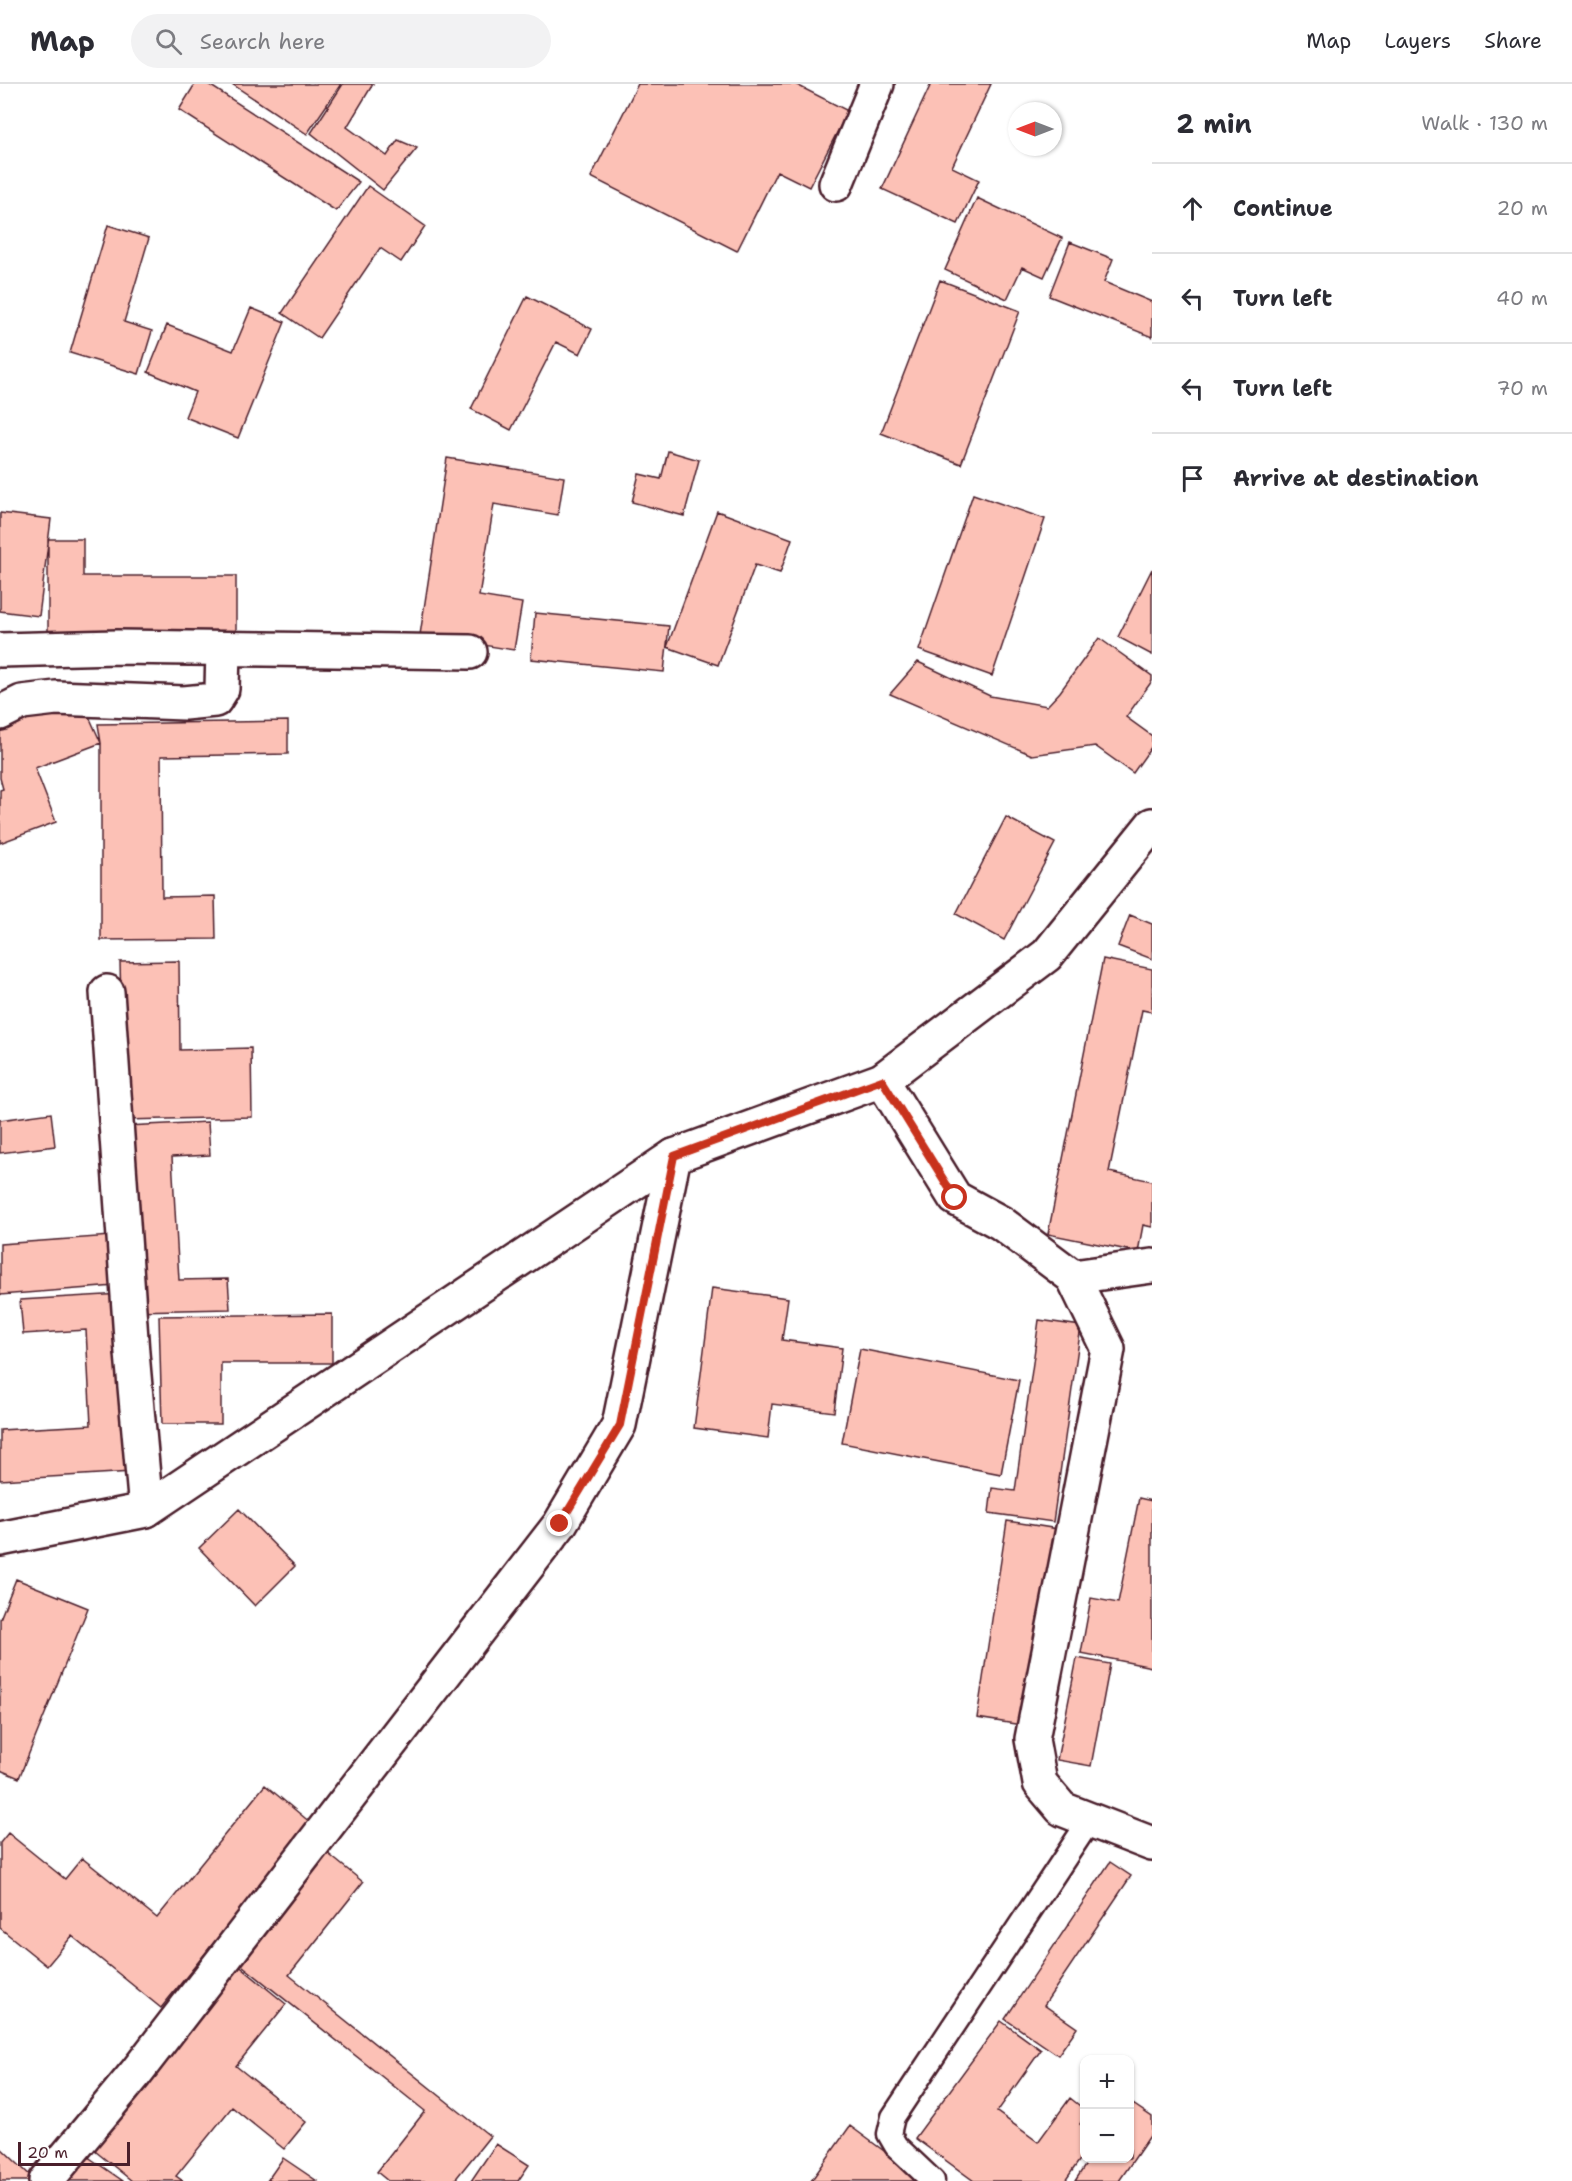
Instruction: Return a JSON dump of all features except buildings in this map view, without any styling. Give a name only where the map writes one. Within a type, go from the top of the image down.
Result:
[{"type":"street","points":[[836,184],[877,84]]},
{"type":"street","points":[[0,650],[117,647],[470,652]]},
{"type":"street","points":[[0,713],[22,702],[56,698],[184,703],[215,700],[222,688],[223,649]]},
{"type":"street","points":[[0,1539],[146,1510],[674,1156],[882,1080],[1047,955],[1152,825]]},
{"type":"street","points":[[107,992],[131,1341],[146,1510]]},
{"type":"street","points":[[882,1080],[955,1198],[1001,1223],[1073,1277],[1108,1349],[1032,1739],[1040,1783],[1062,1809],[1152,1844]]},
{"type":"street","points":[[46,2181],[135,2074],[566,1514],[620,1425],[674,1156]]},
{"type":"street","points":[[1073,1277],[1152,1266]]},
{"type":"lane","points":[[933,2181],[896,2146],[889,2134],[893,2117],[1090,1820]]},
{"type":"route","points":[[560,1524],[620,1425],[674,1156],[882,1080],[955,1198]]}]
